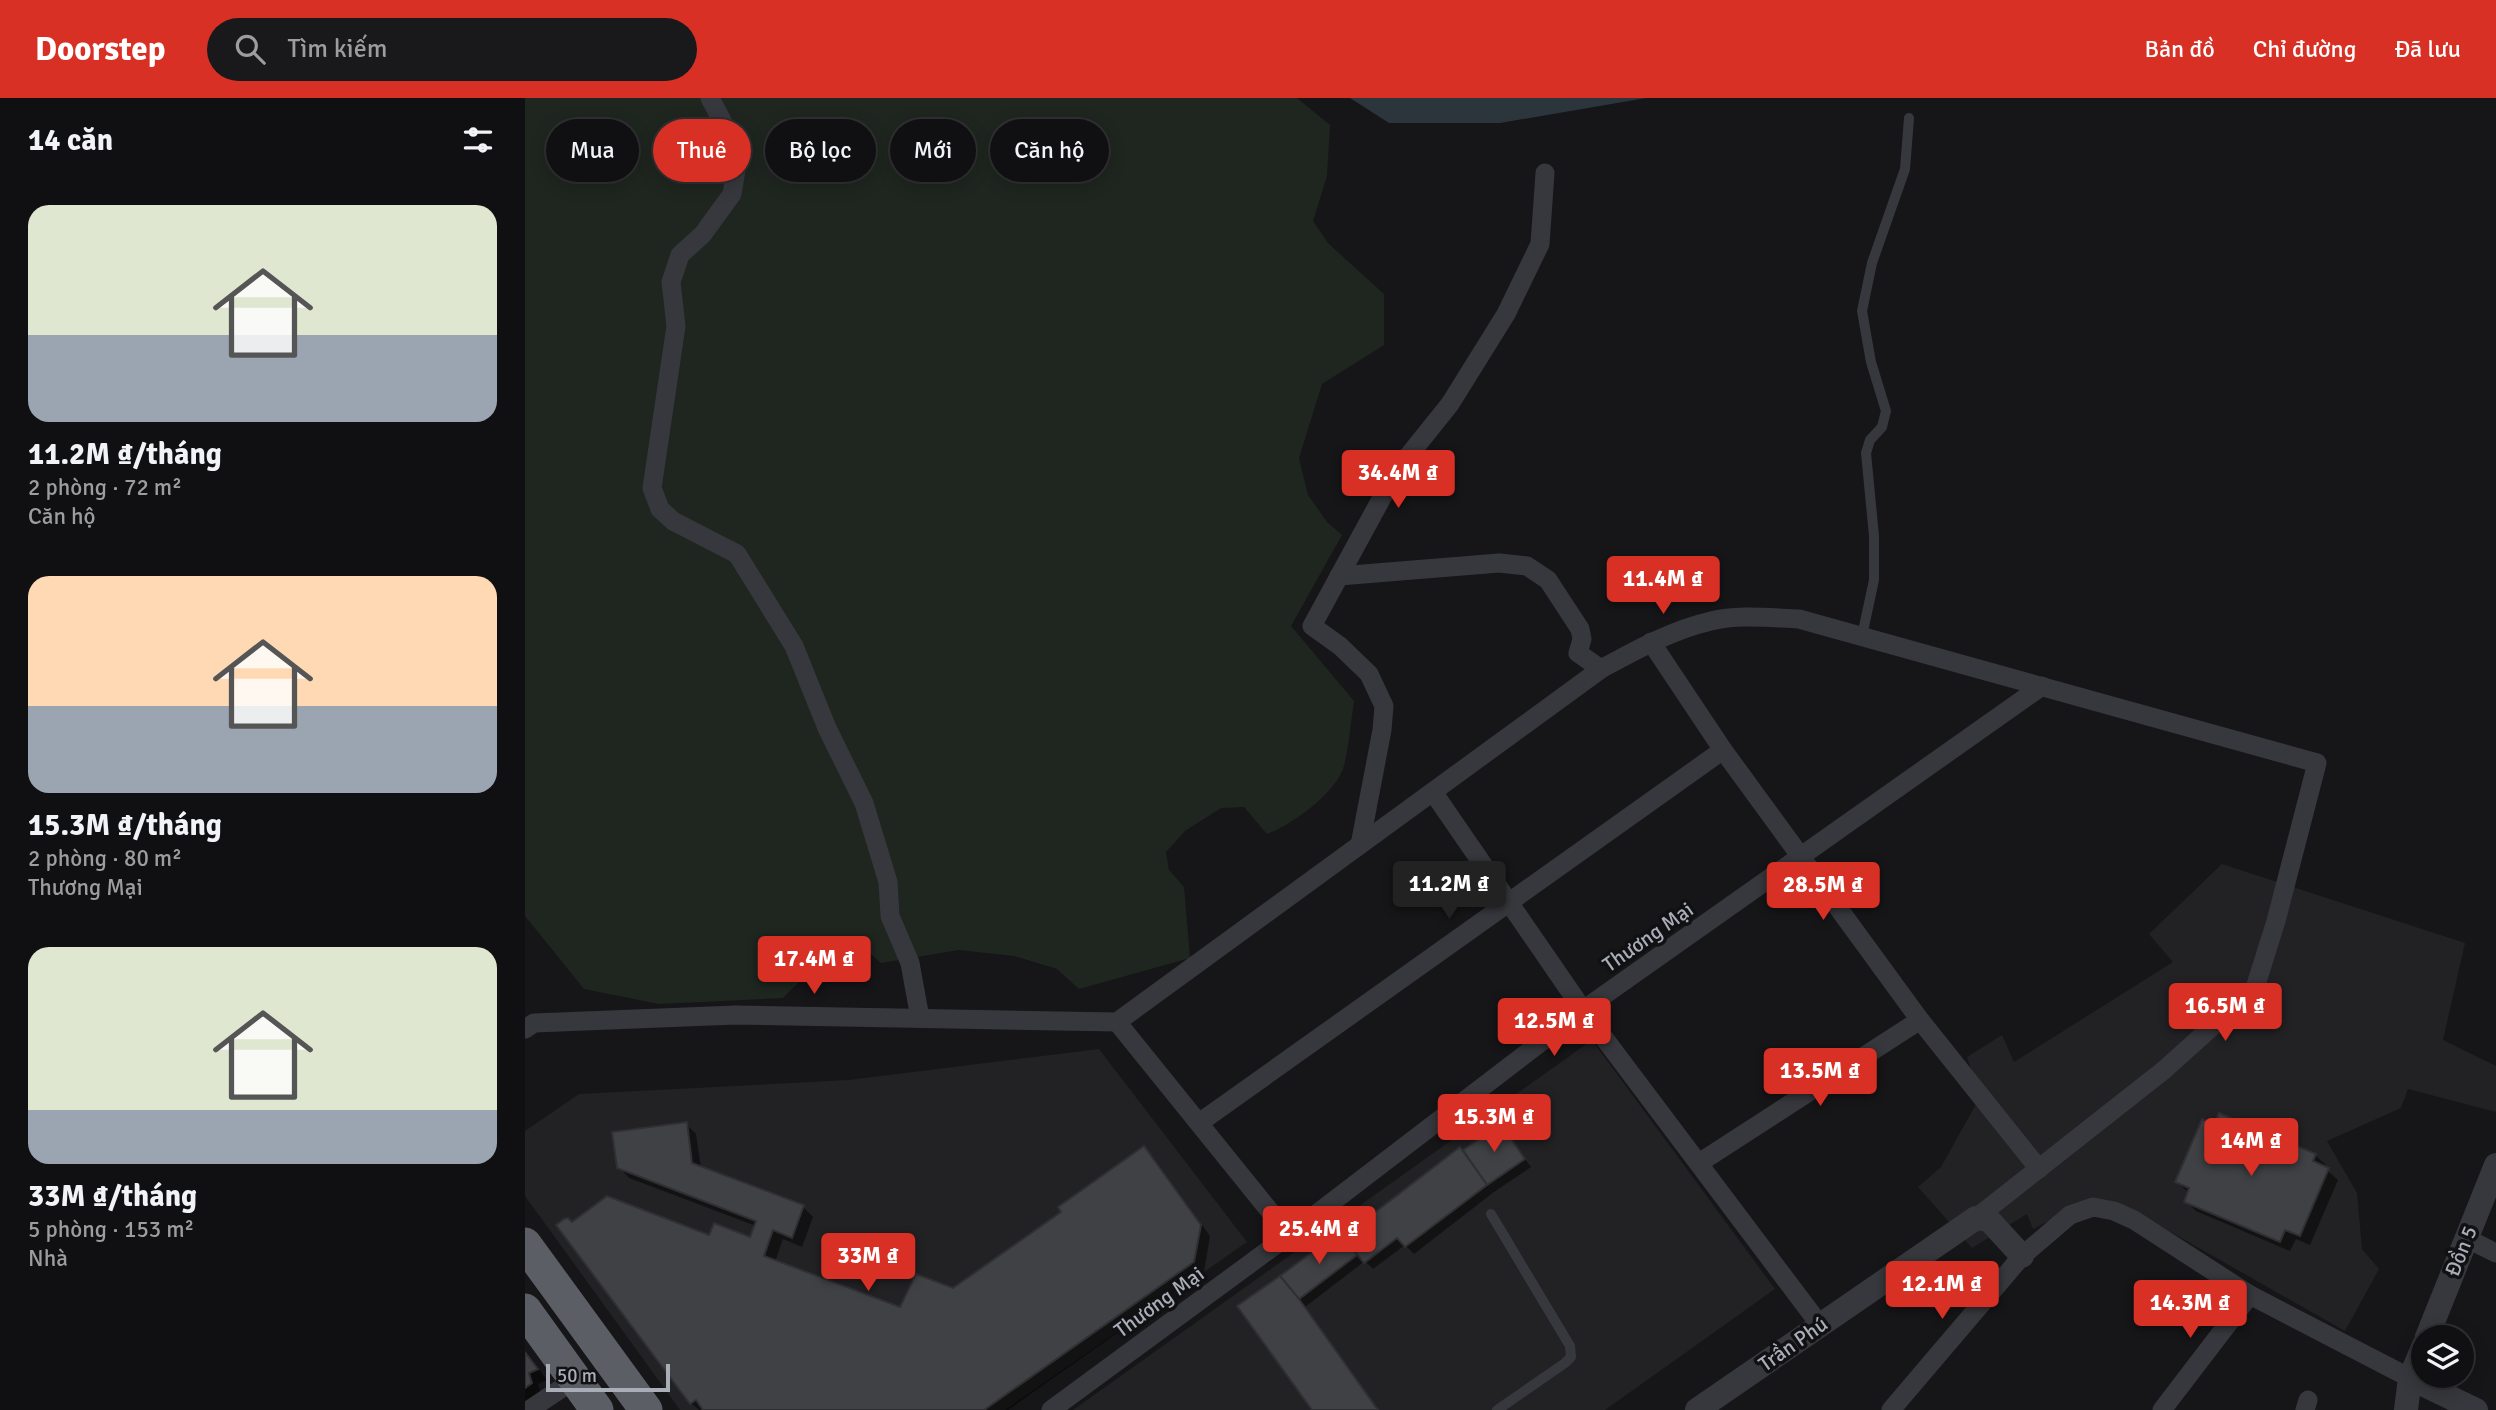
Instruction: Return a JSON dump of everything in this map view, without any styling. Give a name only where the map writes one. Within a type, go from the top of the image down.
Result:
[{"type":"highway","points":[[525,1244],[646,1410]]},
{"type":"highway","points":[[573,1310],[533,1321],[597,1410]]},
{"type":"street","points":[[711,98],[740,153],[732,194],[703,234],[680,255],[671,282],[676,326],[652,488],[660,509],[673,521],[737,554],[794,646],[827,728],[864,803],[888,882],[890,916],[909,964],[920,1018]]},
{"type":"street","points":[[1360,845],[1382,730],[1384,706],[1369,674],[1340,646],[1312,626],[1397,470],[1450,404],[1506,314],[1539,244],[1545,173]]},
{"type":"street","points":[[1339,576],[1499,563],[1527,566],[1548,580],[1580,629],[1582,639],[1578,653],[1601,669]]},
{"type":"street","points":[[525,1029],[534,1023],[736,1015],[1117,1022],[1601,669],[1651,642],[1712,620],[1798,619],[2317,763],[2276,921],[2255,988],[2164,1070],[1976,1217]]},
{"type":"street","points":[[1651,642],[1723,750],[1920,1020],[2039,1170]]},
{"type":"street","name":"Thương Mại","points":[[1051,1410],[1289,1235],[1583,1010],[2042,686]]},
{"type":"street","points":[[1199,1123],[1723,750]]},
{"type":"street","points":[[1433,792],[1583,1010],[1820,1325]]},
{"type":"street","points":[[1699,1163],[1920,1020]]},
{"type":"street","points":[[1117,1022],[1289,1235]]},
{"type":"street","name":"Đồn 5","points":[[2432,1325],[2496,1165]]},
{"type":"street","points":[[1891,1410],[2022,1256],[2070,1215],[2093,1207],[2114,1211],[2134,1220],[2250,1295],[2476,1410]]},
{"type":"street","points":[[1976,1217],[1989,1220],[2022,1256]]},
{"type":"street","name":"Trần Phú","points":[[1697,1410],[1976,1217]]},
{"type":"street","points":[[2466,1238],[2496,1252]]},
{"type":"street","points":[[2162,1410],[2250,1295]]},
{"type":"street","points":[[2406,1410],[2410,1378]]},
{"type":"street","points":[[529,1410],[574,1380]]},
{"type":"lane","points":[[1862,636],[1874,580],[1874,537],[1865,453],[1870,440],[1882,428],[1886,411],[1871,362],[1862,311],[1872,263],[1905,169],[1909,118]]},
{"type":"lane","points":[[1491,1214],[1570,1346],[1571,1357],[1497,1410]]},
{"type":"shaded area","points":[[525,98],[1297,98],[1330,125],[1327,176],[1313,221],[1328,243],[1384,294],[1384,345],[1322,384],[1299,458],[1308,495],[1327,522],[1342,535],[1291,626],[1354,701],[1347,750],[1344,766],[1333,786],[1312,806],[1277,830],[1267,834],[1244,807],[1221,808],[1185,831],[1166,852],[1169,870],[1184,887],[1190,958],[1079,989],[1057,969],[1014,956],[959,950],[881,963],[857,942],[818,967],[783,998],[659,1004],[584,989],[525,916]]},
{"type":"shaded area","points":[[1350,98],[1646,98],[1500,123],[1389,123]]},
{"type":"shaded area","points":[[2222,864],[2465,943],[2443,1040],[2496,1066],[2496,1112],[2408,1089],[2401,1108],[2327,1141],[2357,1193],[2362,1249],[2379,1269],[2345,1331],[2139,1214],[2088,1201],[2033,1229],[2027,1214],[1972,1248],[1918,1187],[1941,1167],[1980,1097],[1967,1057],[2002,1035],[2014,1062],[2173,962],[2149,934]]},
{"type":"shaded area","points":[[1592,1040],[1775,1289],[1605,1410],[1073,1410]]},
{"type":"shaded area","points":[[1099,1049],[1247,1242],[1005,1410],[680,1410],[525,1196],[525,1131],[579,1094],[849,1080]]},
{"type":"building","points":[[2219,1113],[2316,1154],[2313,1161],[2329,1168],[2300,1236],[2285,1230],[2280,1242],[2184,1202],[2189,1188],[2175,1182],[2202,1119],[2214,1124]]},
{"type":"building","points":[[687,1122],[692,1163],[804,1205],[792,1238],[773,1230],[764,1256],[900,1307],[916,1274],[953,1288],[1061,1212],[1058,1207],[1144,1146],[1201,1225],[1194,1262],[984,1410],[703,1410],[696,1400],[690,1404],[556,1225],[568,1218],[572,1222],[607,1196],[709,1235],[714,1223],[750,1237],[756,1221],[617,1168],[612,1132]]},
{"type":"building","points":[[1501,1124],[1525,1159],[1487,1185],[1463,1150]]},
{"type":"building","points":[[1460,1147],[1487,1185],[1405,1247],[1397,1238],[1364,1263],[1343,1237]]},
{"type":"building","points":[[1339,1232],[1357,1255],[1299,1299],[1280,1276]]},
{"type":"building","points":[[1280,1276],[1378,1410],[1312,1410],[1237,1306]]},
{"type":"building","points":[[525,1352],[538,1369],[529,1373],[532,1383],[525,1388]]}]
